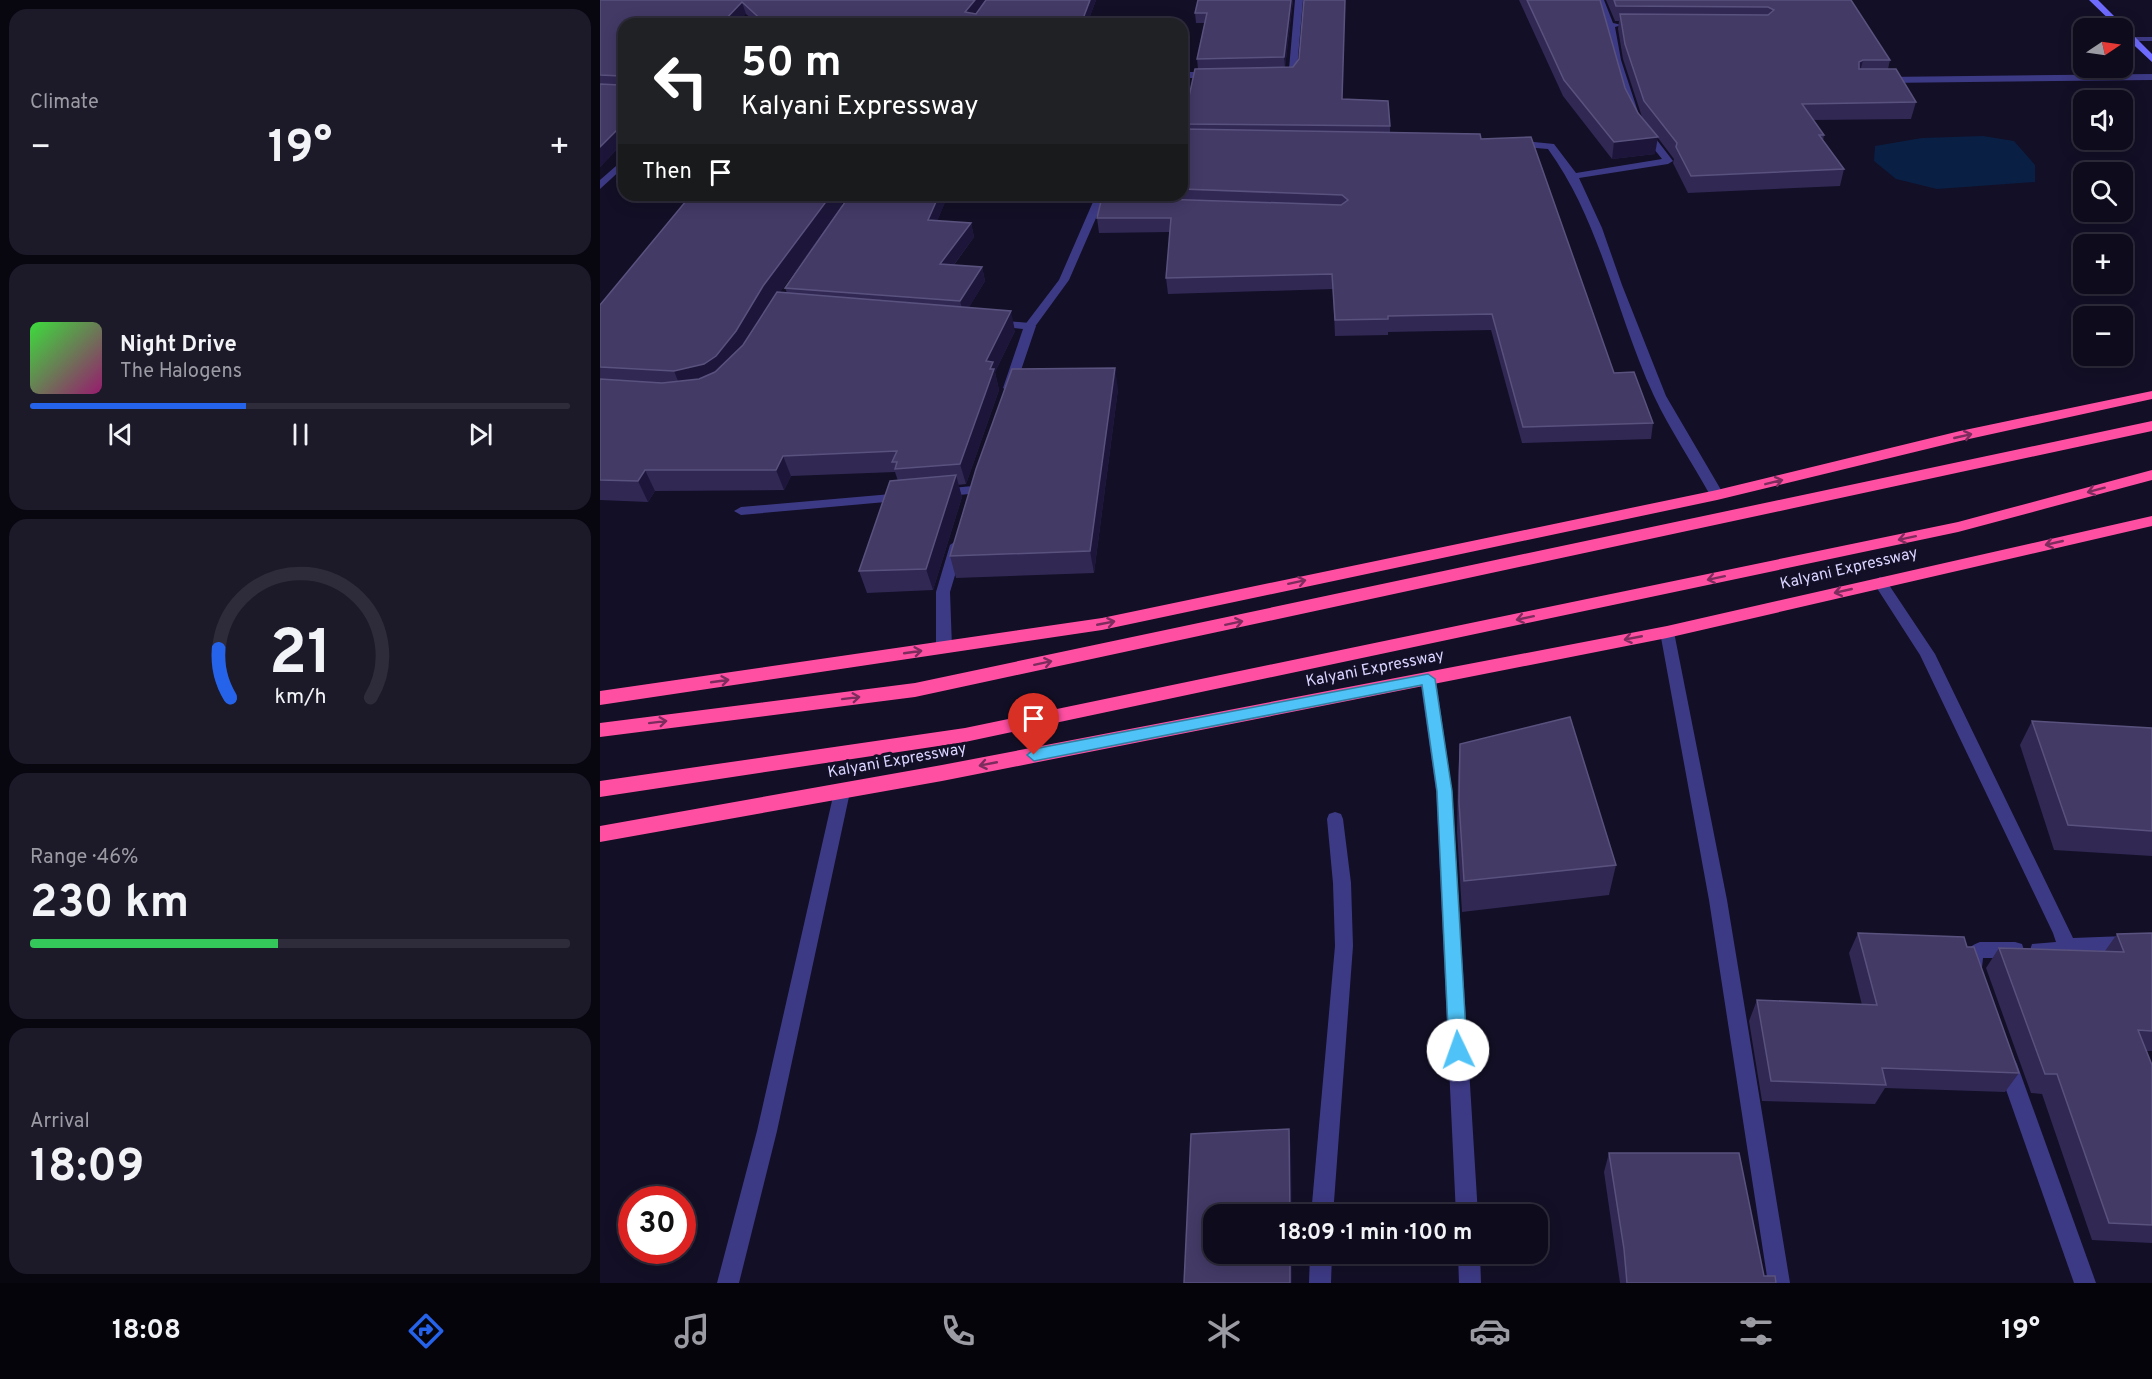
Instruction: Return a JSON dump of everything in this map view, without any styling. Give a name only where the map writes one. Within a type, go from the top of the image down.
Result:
[{"type":"highway","points":[[600,698],[1102,624],[1436,552],[1717,495],[1960,436],[2152,395]]},
{"type":"highway","points":[[600,730],[915,690],[1337,602],[2152,426]]},
{"type":"highway","points":[[600,789],[965,735],[1958,528],[2152,475]]},
{"type":"highway","name":"Kalyani Expressway","points":[[600,834],[842,792],[1667,632],[2152,521]]},
{"type":"street","points":[[1273,75],[1290,73],[1293,69],[1299,0]]},
{"type":"street","points":[[1573,176],[1668,161],[1636,118],[1617,60],[1610,25],[1600,0]]},
{"type":"street","points":[[2093,0],[2111,18]]},
{"type":"street","points":[[1610,25],[1634,25]]},
{"type":"street","points":[[2133,39],[2152,39]]},
{"type":"street","points":[[2133,40],[2152,58]]},
{"type":"street","points":[[1891,71],[1896,80]]},
{"type":"street","points":[[1188,75],[1227,75]]},
{"type":"street","points":[[1878,80],[2152,77]]},
{"type":"street","points":[[1498,143],[1551,146],[1573,176],[1597,228],[1616,285],[1660,396],[1717,495]]},
{"type":"street","points":[[600,186],[618,168]]},
{"type":"street","points":[[1004,402],[1030,326],[1064,280],[1101,206],[1101,201]]},
{"type":"street","points":[[986,323],[1030,326]]},
{"type":"street","points":[[741,512],[974,490]]},
{"type":"street","points":[[944,648],[944,592],[960,535]]},
{"type":"street","points":[[1880,582],[1927,654],[2067,946]]},
{"type":"street","points":[[1667,632],[1714,877],[1779,1283]]},
{"type":"street","points":[[1428,679],[1444,791],[1466,1204]]},
{"type":"street","points":[[728,1283],[767,1131],[842,792]]},
{"type":"street","points":[[1323,1204],[1344,946],[1342,883],[1335,819]]},
{"type":"street","points":[[1980,985],[1972,963],[1972,956],[1980,950],[2059,950],[2067,946],[2152,943]]},
{"type":"street","points":[[2003,1051],[2085,1283]]},
{"type":"street","points":[[1320,1283],[1321,1264]]},
{"type":"street","points":[[1469,1264],[1470,1283]]},
{"type":"water","points":[[1983,136],[2014,141],[2035,165],[2035,182],[1937,189],[1896,179],[1874,161],[1875,146],[1922,138]]},
{"type":"building","points":[[600,0],[975,0],[965,12],[976,14],[986,0],[1090,0],[1083,18],[759,18],[742,2],[727,18],[618,18],[618,76],[600,75]]},
{"type":"building","points":[[1198,0],[1291,0],[1284,57],[1197,59],[1207,13],[1195,13]]},
{"type":"building","points":[[1304,0],[1345,0],[1342,99],[1388,101],[1390,126],[1188,124],[1188,101],[1195,69],[1293,67],[1299,59]]},
{"type":"building","points":[[1527,0],[1600,0],[1625,88],[1638,113],[1658,137],[1614,142],[1564,80]]},
{"type":"building","points":[[1614,0],[1851,0],[1890,60],[1863,60],[1859,62],[1859,69],[1896,69],[1916,102],[1802,104],[1824,135],[1819,135],[1844,169],[1691,176],[1676,147],[1677,143],[1644,101],[1625,44],[1620,14],[1768,15],[1774,10],[1768,7],[1616,6]]},
{"type":"building","points":[[600,84],[618,85],[618,129],[600,147]]},
{"type":"building","points":[[1188,129],[1480,134],[1481,139],[1531,137],[1614,373],[1634,372],[1653,423],[1523,427],[1492,314],[1388,316],[1388,319],[1335,320],[1332,274],[1166,278],[1171,218],[1097,218],[1101,201],[1188,200],[1341,205],[1348,200],[1342,195],[1188,189]]},
{"type":"building","points":[[686,201],[827,201],[763,286],[736,331],[716,356],[704,364],[674,371],[600,367],[600,305]]},
{"type":"building","points":[[846,201],[936,201],[928,220],[971,223],[940,264],[982,267],[960,301],[785,288]]},
{"type":"building","points":[[777,292],[1011,311],[986,361],[993,362],[990,369],[994,369],[960,464],[895,469],[897,462],[892,462],[897,451],[783,456],[776,470],[645,470],[638,481],[600,480],[600,379],[662,383],[699,379],[715,372],[743,345]]},
{"type":"building","points":[[1115,368],[1090,551],[950,556],[976,469],[1012,369]]},
{"type":"building","points":[[956,475],[926,569],[859,571],[890,481]]},
{"type":"building","points":[[1570,717],[1616,865],[1464,881],[1459,802],[1460,744]]},
{"type":"building","points":[[2032,721],[2152,728],[2152,831],[2068,825]]},
{"type":"building","points":[[1858,933],[1964,937],[1967,947],[1974,947],[2019,1073],[1882,1068],[1886,1085],[1771,1081],[1757,1000],[1877,1005]]},
{"type":"building","points":[[2152,933],[2152,1031],[2138,1030],[2152,1065],[2152,1225],[2109,1223],[2057,1074],[2045,1074],[1999,948],[2124,952],[2117,934]]},
{"type":"building","points":[[1289,1129],[1290,1204],[1203,1204],[1203,1264],[1290,1264],[1290,1283],[1184,1283],[1191,1134]]},
{"type":"building","points":[[1609,1153],[1739,1153],[1764,1276],[1775,1276],[1776,1283],[1627,1283]]},
{"type":"route","points":[[1034,755],[1428,679],[1444,791],[1458,1050]]}]
